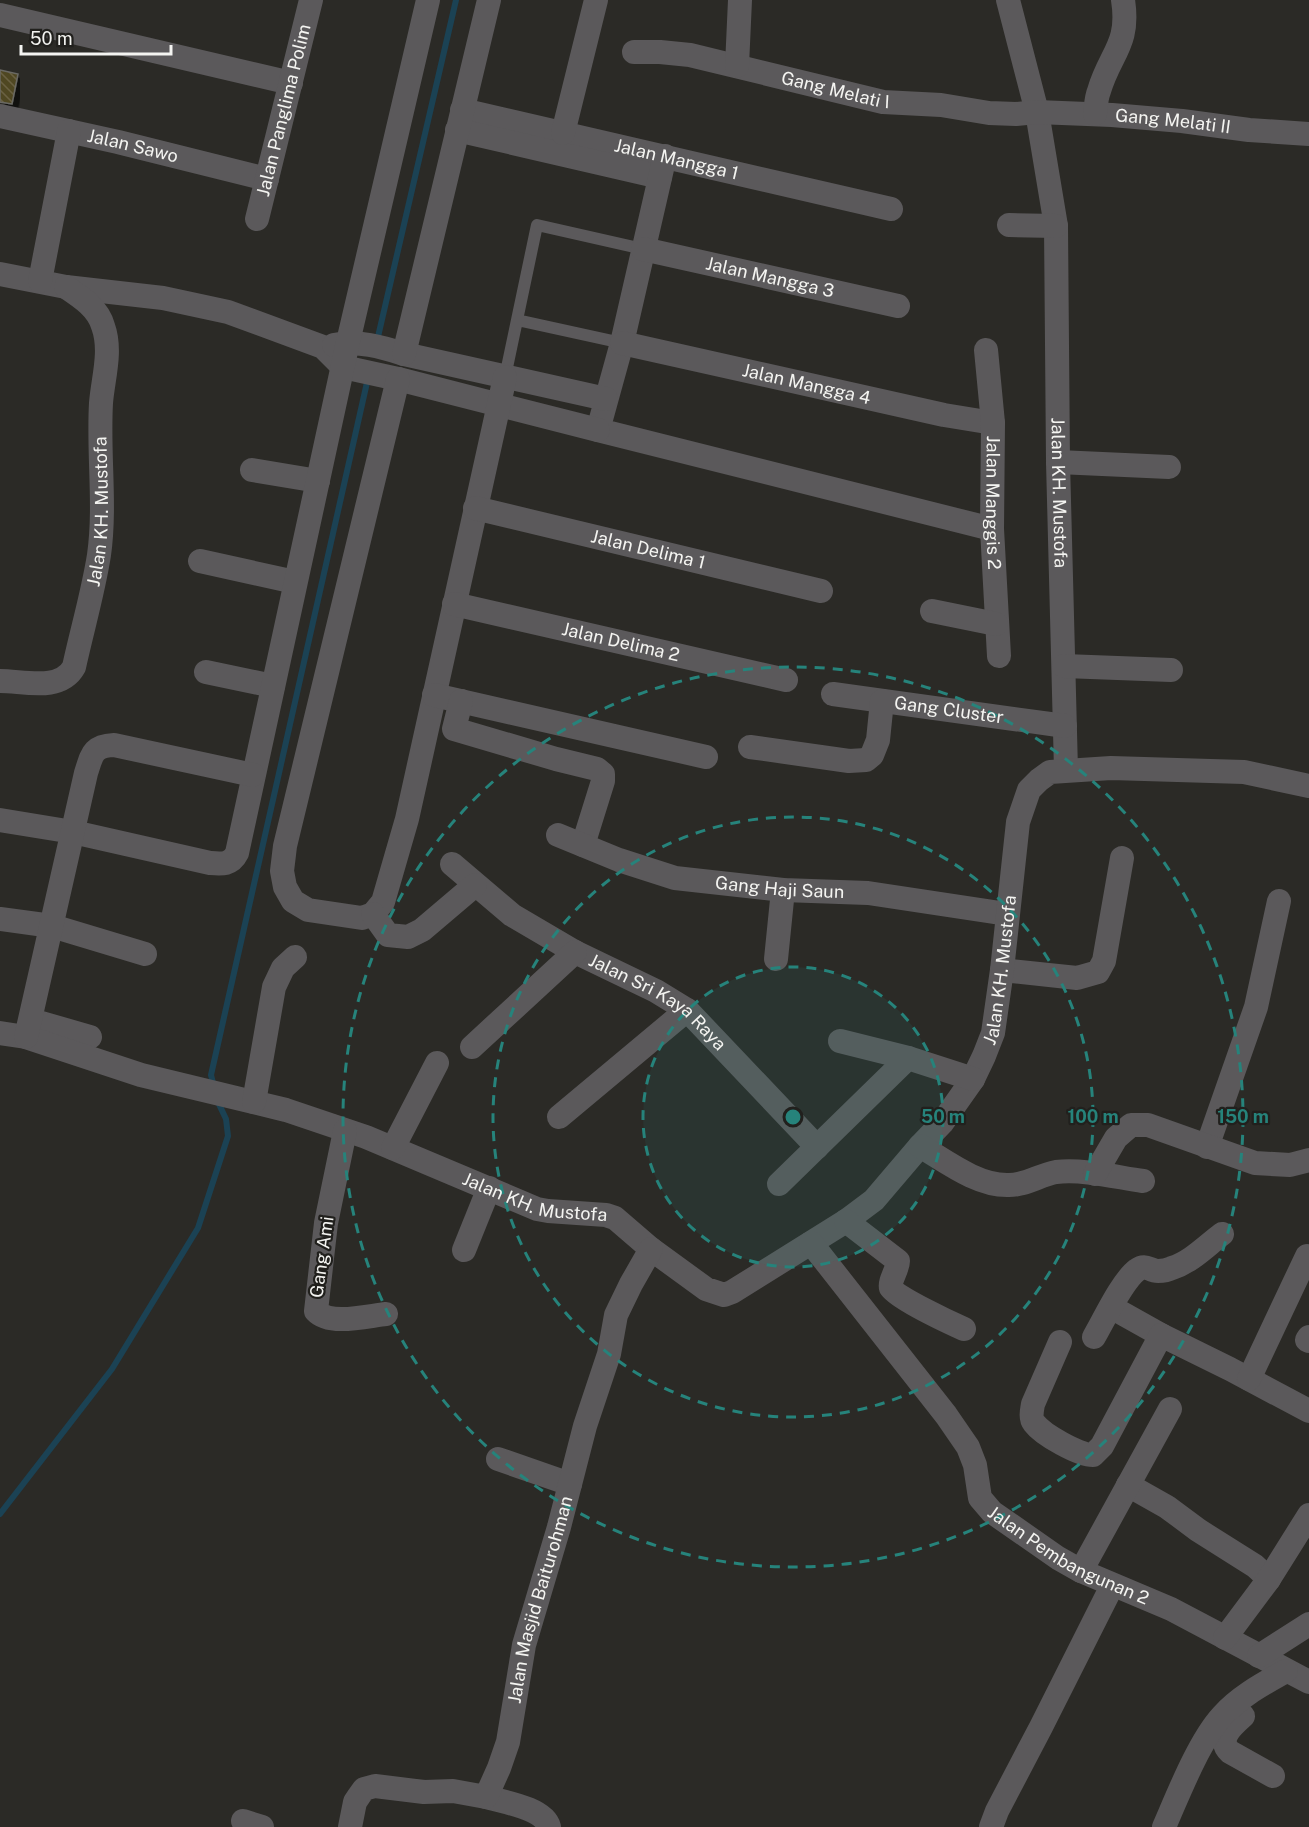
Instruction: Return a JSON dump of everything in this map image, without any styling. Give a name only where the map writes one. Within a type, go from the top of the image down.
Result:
[{"type":"street","name":"Jalan Panglima Polim","points":[[257,219],[311,0]]},
{"type":"street","points":[[0,820],[73,832],[210,863],[228,863],[234,859],[318,481],[348,369],[428,0]]},
{"type":"street","points":[[396,352],[460,120],[489,0]]},
{"type":"street","points":[[563,133],[596,0]]},
{"type":"street","points":[[738,66],[740,0]]},
{"type":"street","name":"Jalan KH. Mustofa","points":[[29,1029],[79,1056],[191,1088],[286,1110],[366,1137],[537,1209],[606,1215],[615,1218],[651,1249],[706,1289],[724,1295],[846,1221],[874,1200],[942,1123],[973,1079],[984,1056],[993,1033],[1018,822],[1023,803],[1029,790],[1039,780],[1050,772],[1066,770],[1058,462],[1056,226],[1037,112],[1008,0]]},
{"type":"street","points":[[1095,114],[1099,91],[1121,42],[1125,24],[1123,0]]},
{"type":"street","points":[[0,15],[291,83]]},
{"type":"street","name":"Gang Melati I","points":[[634,52],[690,55],[883,102],[941,105],[1016,114],[1037,112]]},
{"type":"street","name":"Gang Melati II","points":[[1037,112],[1182,121],[1249,130],[1309,134]]},
{"type":"street","name":"Jalan Sawo","points":[[0,116],[267,179]]},
{"type":"street","name":"Jalan Mangga 1","points":[[460,120],[563,133],[662,167]]},
{"type":"street","name":"Jalan Mangga 1","points":[[460,120],[662,167],[891,209]]},
{"type":"street","points":[[40,281],[69,131]]},
{"type":"street","points":[[598,430],[622,343],[662,167]]},
{"type":"street","points":[[1009,225],[1056,226]]},
{"type":"street","name":"Jalan Mangga 3","points":[[643,249],[898,306]]},
{"type":"street","points":[[0,274],[66,286],[163,298],[228,312],[323,347],[348,369],[499,404],[992,529]]},
{"type":"street","name":"Jalan KH. Mustofa","points":[[0,681],[58,682],[70,674],[74,667],[99,555],[102,490],[101,403],[106,360],[105,336],[103,325],[89,303],[66,286]]},
{"type":"street","points":[[323,347],[353,342],[606,399]]},
{"type":"street","name":"Jalan Mangga 4","points":[[622,343],[944,415],[993,423]]},
{"type":"street","name":"Jalan Manggis 2","points":[[986,350],[993,423],[992,529],[999,656]]},
{"type":"street","points":[[442,390],[455,387],[458,373],[452,365]]},
{"type":"street","points":[[390,377],[288,835],[282,871],[285,887],[293,901],[308,910],[362,918],[373,914],[383,902],[404,829],[505,377]]},
{"type":"street","points":[[1058,462],[1169,467]]},
{"type":"street","points":[[252,470],[318,481]]},
{"type":"street","name":"Jalan Delima 1","points":[[475,508],[821,591]]},
{"type":"street","points":[[200,561],[295,582]]},
{"type":"street","name":"Jalan Delima 2","points":[[454,604],[786,680]]},
{"type":"street","points":[[932,611],[996,624]]},
{"type":"street","points":[[1064,666],[1171,670]]},
{"type":"street","points":[[206,672],[273,686]]},
{"type":"street","name":"Gang Cluster","points":[[833,694],[1065,726]]},
{"type":"street","points":[[434,695],[706,757]]},
{"type":"street","points":[[461,701],[454,729],[597,769],[603,774],[603,781],[583,845]]},
{"type":"street","points":[[750,747],[849,761],[866,760],[872,755],[878,740],[882,701]]},
{"type":"street","points":[[29,1029],[73,832],[95,750],[102,746],[114,745],[253,775]]},
{"type":"street","points":[[1066,770],[1111,768],[1244,772],[1309,786]]},
{"type":"street","name":"Gang Haji Saun","points":[[558,835],[619,860],[675,878],[783,890],[868,893],[1007,914]]},
{"type":"street","points":[[1002,970],[1077,978],[1098,972],[1104,961],[1122,858]]},
{"type":"street","name":"Jalan Sri Kaya Raya","points":[[452,864],[512,915],[575,952],[656,991],[687,1010],[817,1147]]},
{"type":"street","points":[[373,914],[388,935],[408,937],[422,930],[475,885]]},
{"type":"street","points":[[776,959],[783,890]]},
{"type":"street","points":[[1208,1147],[1256,1007],[1279,901]]},
{"type":"street","points":[[0,919],[52,926],[145,954]]},
{"type":"street","points":[[472,1047],[575,952]]},
{"type":"street","points":[[254,1102],[274,987],[283,968],[295,957]]},
{"type":"street","points":[[559,1117],[687,1010]]},
{"type":"street","points":[[0,1033],[29,1029],[90,1037]]},
{"type":"street","points":[[840,1041],[908,1058],[973,1079]]},
{"type":"street","points":[[779,1184],[908,1058]]},
{"type":"street","points":[[393,1149],[437,1064]]},
{"type":"street","points":[[1095,1174],[1116,1138],[1131,1125],[1148,1125],[1255,1163],[1290,1165],[1309,1160]]},
{"type":"street","name":"Gang Ami","points":[[345,1131],[326,1223],[316,1311],[318,1315],[349,1319],[386,1314]]},
{"type":"street","points":[[920,1146],[975,1176],[1006,1185],[1023,1184],[1054,1172],[1095,1174],[1143,1181]]},
{"type":"street","points":[[464,1250],[489,1188]]},
{"type":"street","points":[[846,1221],[898,1261],[890,1287],[892,1291],[903,1299],[964,1329]]},
{"type":"street","points":[[1094,1337],[1138,1268],[1145,1266],[1158,1271],[1185,1263],[1222,1234]]},
{"type":"street","name":"Jalan Pembangunan 2","points":[[811,1243],[946,1415],[968,1448],[975,1465],[977,1492],[984,1504],[1058,1558],[1081,1571],[1112,1586],[1172,1609],[1282,1668]]},
{"type":"street","name":"Jalan Masjid Baiturohman","points":[[486,1797],[508,1742],[524,1645],[585,1426],[609,1354],[616,1315],[651,1249]]},
{"type":"street","points":[[1249,1379],[1307,1256]]},
{"type":"street","points":[[1111,1307],[1309,1411]]},
{"type":"street","points":[[1060,1342],[1033,1404],[1031,1413],[1033,1422],[1075,1452],[1093,1455],[1102,1446],[1161,1335]]},
{"type":"street","points":[[1081,1571],[1170,1409]]},
{"type":"street","points":[[498,1459],[570,1484]]},
{"type":"street","points":[[1128,1485],[1167,1507],[1198,1530],[1255,1566],[1269,1579]]},
{"type":"street","points":[[1225,1638],[1269,1579],[1309,1515]]},
{"type":"street","points":[[991,1827],[997,1811],[1112,1586]]},
{"type":"street","points":[[1273,1776],[1230,1752],[1225,1748],[1224,1742],[1230,1727],[1282,1668],[1309,1624]]},
{"type":"street","points":[[1164,1827],[1200,1752],[1221,1717],[1282,1668]]},
{"type":"street","points":[[350,1827],[358,1796],[364,1789],[375,1786],[424,1792],[453,1791],[486,1797],[534,1811],[545,1818],[549,1827]]},
{"type":"lane","points":[[505,377],[537,225],[643,249]]},
{"type":"lane","points":[[517,320],[622,343]]},
{"type":"building","points":[[0,70],[18,74],[12,104],[0,102]]},
{"type":"waterway","points":[[377,341],[456,0]]},
{"type":"waterway","points":[[214,1087],[211,1075],[368,378]]},
{"type":"waterway","points":[[0,1514],[112,1369],[198,1228],[228,1136],[226,1119],[217,1100]]}]
